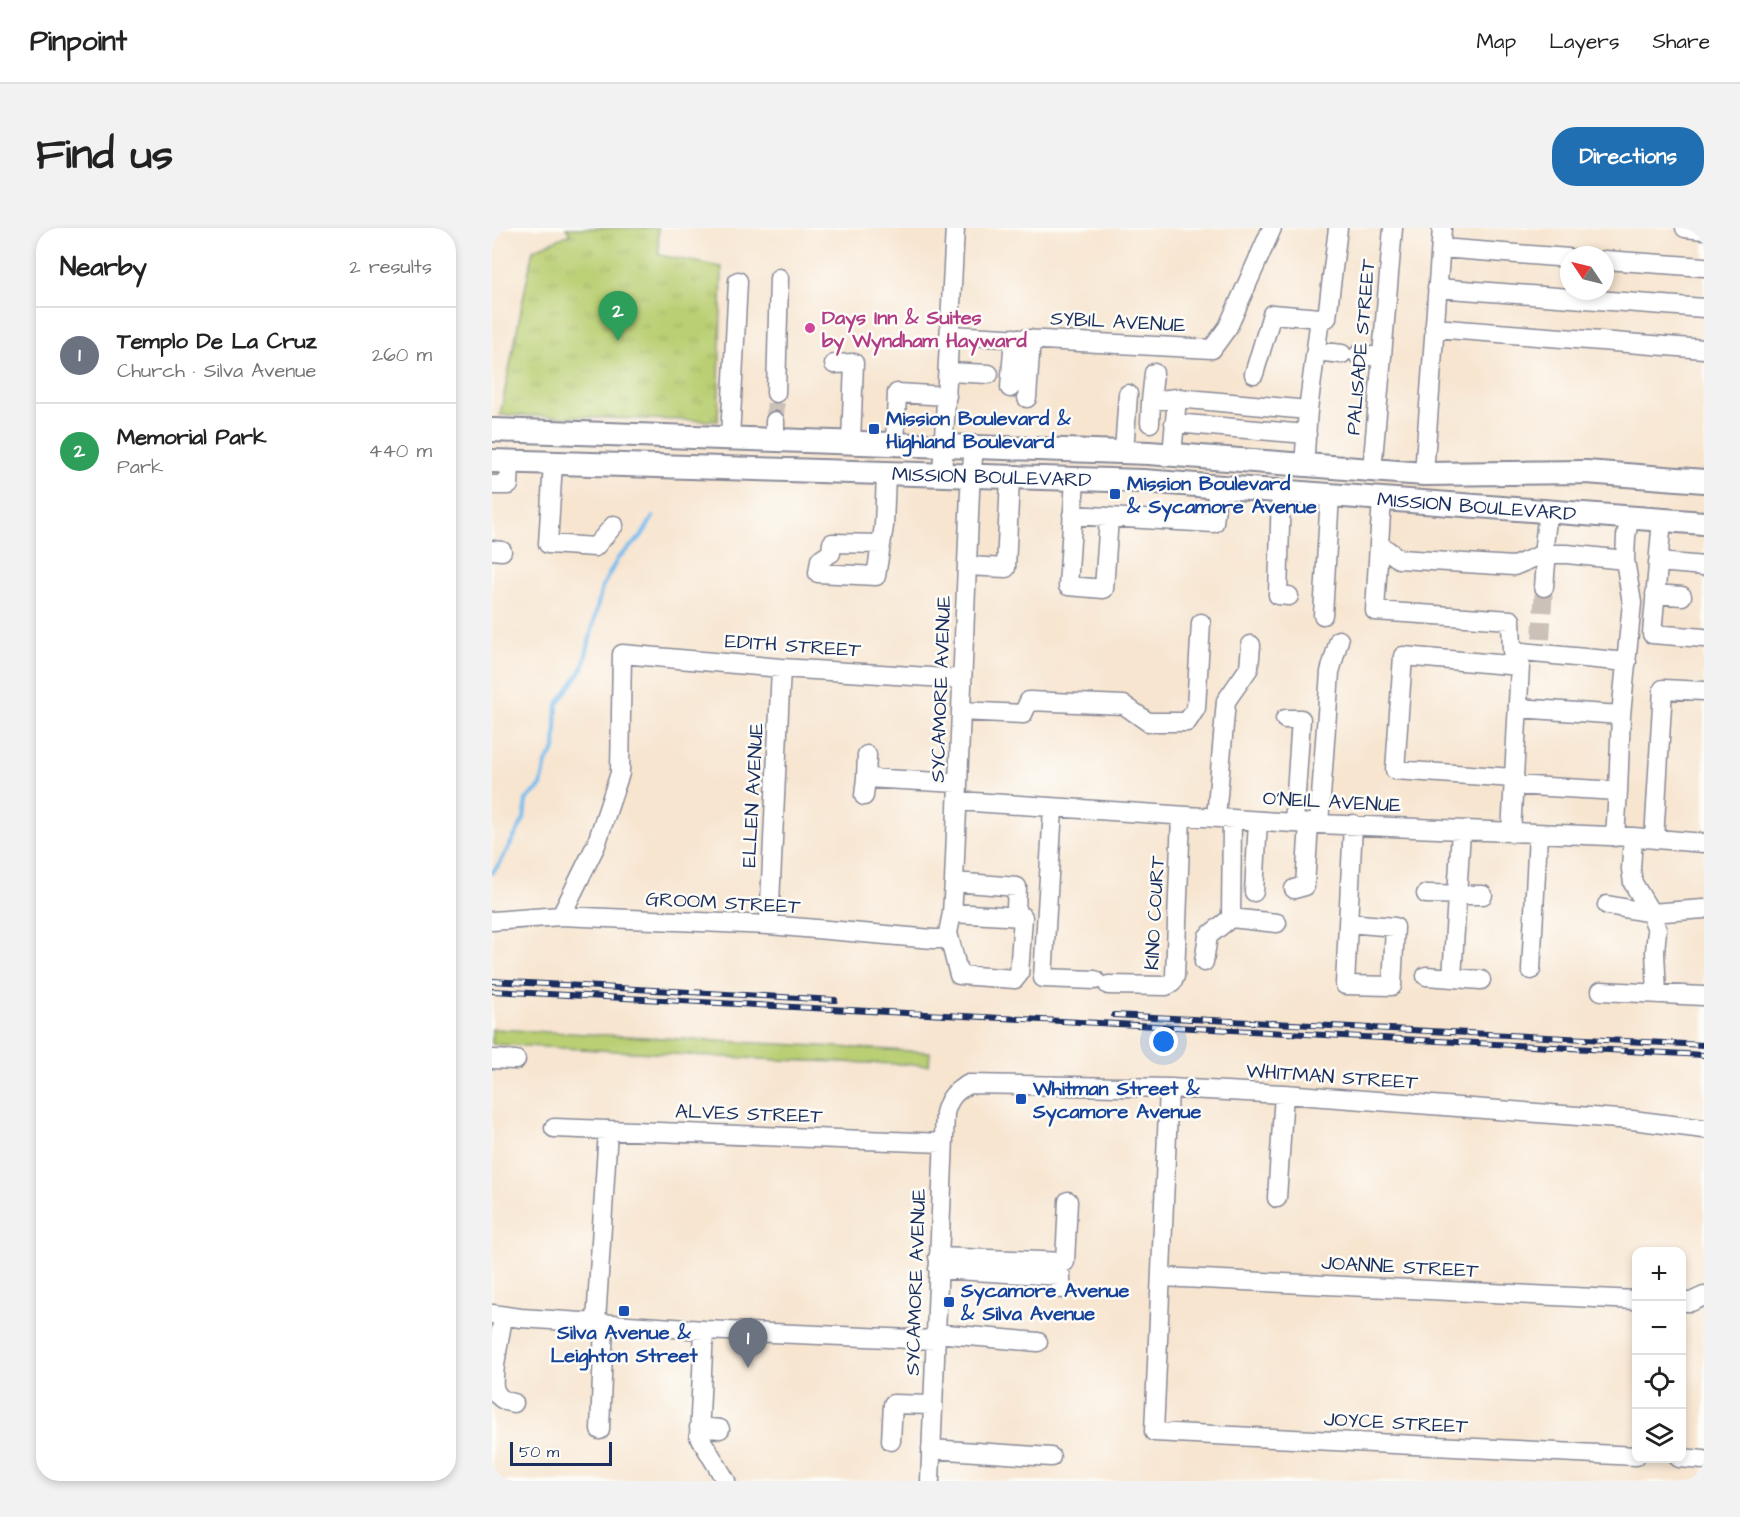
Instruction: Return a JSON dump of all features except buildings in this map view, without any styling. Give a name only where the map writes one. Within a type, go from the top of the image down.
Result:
[{"type":"main road","name":"MISSION BOULEVARD","points":[[492,430],[729,438],[775,430],[851,442],[1124,452],[1424,474],[1586,472],[1704,480]]},
{"type":"main road","name":"MISSION BOULEVARD","points":[[501,461],[1143,481],[1704,523]]},
{"type":"street","points":[[942,476],[955,228]]},
{"type":"street","name":"SYBIL AVENUE","points":[[949,335],[1212,349],[1228,327],[1272,228]]},
{"type":"street","points":[[1254,374],[1272,314],[1326,318],[1338,228]]},
{"type":"street","name":"PALISADE STREET","points":[[1372,471],[1393,228]]},
{"type":"street","points":[[1424,474],[1442,228]]},
{"type":"street","points":[[1685,228],[1704,230]]},
{"type":"street","points":[[1441,248],[1560,257]]},
{"type":"street","points":[[1614,261],[1704,267]]},
{"type":"street","points":[[776,393],[779,278]]},
{"type":"street","points":[[729,438],[738,281]]},
{"type":"street","points":[[1437,288],[1704,308]]},
{"type":"street","points":[[1304,466],[1308,410],[1320,318]]},
{"type":"street","points":[[1434,328],[1704,349]]},
{"type":"street","points":[[1010,388],[1022,339]]},
{"type":"street","points":[[1022,339],[1027,398]]},
{"type":"street","points":[[1316,351],[1382,357]]},
{"type":"street","points":[[834,364],[854,363],[851,442]]},
{"type":"street","points":[[948,372],[989,374]]},
{"type":"street","points":[[1150,423],[1154,373]]},
{"type":"street","points":[[895,444],[897,393],[947,396]]},
{"type":"street","points":[[1124,452],[1128,394]]},
{"type":"street","points":[[1151,401],[1177,398],[1308,410]]},
{"type":"street","points":[[1172,455],[1177,398]]},
{"type":"street","points":[[1174,423],[1307,434]]},
{"type":"street","name":"SYCAMORE AVENUE","points":[[948,933],[954,882],[974,447]]},
{"type":"street","points":[[492,485],[509,485],[501,461]]},
{"type":"street","points":[[553,463],[548,544],[595,547],[614,525]]},
{"type":"street","points":[[881,544],[886,474]]},
{"type":"street","points":[[967,566],[1006,568],[1010,478]]},
{"type":"street","points":[[1074,480],[1068,586],[1104,589],[1109,518]]},
{"type":"street","points":[[1072,515],[1214,523],[1218,487]]},
{"type":"street","points":[[1281,491],[1278,595],[1288,596]]},
{"type":"street","points":[[1323,615],[1330,495]]},
{"type":"street","points":[[1382,499],[1375,611],[1511,620],[1516,658],[1518,708],[1511,833]]},
{"type":"street","points":[[1544,587],[1546,562],[1543,554],[1548,511]]},
{"type":"street","points":[[1630,517],[1625,560],[1632,603],[1618,791],[1633,883],[1651,913],[1658,930],[1654,951],[1657,994]]},
{"type":"street","points":[[1662,519],[1652,634],[1704,638]]},
{"type":"street","points":[[1379,544],[1399,559],[1514,566],[1543,554],[1625,560]]},
{"type":"street","points":[[1658,562],[1704,566]]},
{"type":"street","points":[[1655,594],[1682,596]]},
{"type":"street","points":[[961,711],[1023,714],[1029,701],[1124,705],[1148,722],[1187,722],[1196,708],[1201,623]]},
{"type":"street","points":[[1307,823],[1330,672],[1339,640]]},
{"type":"street","points":[[1231,918],[1224,818],[1226,701],[1249,668],[1251,645]]},
{"type":"street","points":[[1618,791],[1395,770],[1403,656],[1516,658],[1541,647],[1627,662]]},
{"type":"street","name":"EDITH STREET","points":[[561,916],[596,845],[620,773],[622,654],[781,668],[962,679]]},
{"type":"street","name":"ELLEN AVENUE","points":[[769,925],[781,668]]},
{"type":"street","points":[[1654,839],[1663,689],[1704,691]]},
{"type":"street","points":[[1518,708],[1622,715]]},
{"type":"street","points":[[1285,718],[1301,719],[1307,823],[1305,886],[1294,888]]},
{"type":"street","name":"O'NEIL AVENUE","points":[[867,755],[865,787],[958,792],[1053,808],[1258,821],[1624,837],[1704,843]]},
{"type":"street","name":"KINO COURT","points":[[1053,808],[1043,978],[1102,983],[1166,986],[1172,983],[1175,976],[1181,816]]},
{"type":"street","points":[[1254,891],[1258,821]]},
{"type":"street","points":[[1348,923],[1353,824]]},
{"type":"street","points":[[1452,978],[1461,831]]},
{"type":"street","points":[[1531,970],[1538,834]]},
{"type":"street","points":[[954,882],[1017,887],[1017,909]]},
{"type":"street","points":[[1426,894],[1483,895]]},
{"type":"street","points":[[1607,905],[1651,913],[1704,909]]},
{"type":"street","points":[[948,933],[959,975],[1015,979],[1019,974],[1023,917],[952,913]]},
{"type":"street","name":"GROOM STREET","points":[[492,921],[561,916],[769,925],[933,939],[944,939],[948,933]]},
{"type":"street","points":[[1204,962],[1208,936],[1231,918],[1277,923]]},
{"type":"street","points":[[1426,976],[1481,980]]},
{"type":"street","points":[[1601,991],[1703,996]]},
{"type":"street","points":[[492,1059],[516,1060]]},
{"type":"street","name":"WHITMAN STREET","points":[[958,1089],[969,1084],[982,1084],[1169,1088],[1284,1094],[1632,1120],[1704,1129]]},
{"type":"street","points":[[1162,1277],[1169,1088]]},
{"type":"street","name":"SYCAMORE AVENUE","points":[[930,1481],[945,1113],[948,1101],[958,1089]]},
{"type":"street","points":[[1276,1198],[1284,1094]]},
{"type":"street","name":"ALVES STREET","points":[[554,1128],[943,1143]]},
{"type":"street","points":[[600,1430],[600,1322],[608,1130]]},
{"type":"street","points":[[938,1263],[1065,1262],[1068,1201]]},
{"type":"street","points":[[938,1263],[1061,1276],[1061,1289]]},
{"type":"street","name":"JOANNE STREET","points":[[1162,1277],[1632,1300]]},
{"type":"street","name":"JOYCE STREET","points":[[1162,1277],[1154,1432],[1632,1456]]},
{"type":"street","points":[[1686,1302],[1704,1296]]},
{"type":"street","points":[[514,1403],[503,1400],[494,1388],[498,1315],[704,1330],[935,1336],[1038,1342]]},
{"type":"street","points":[[704,1330],[699,1436],[726,1481]]},
{"type":"street","points":[[891,1441],[893,1404],[932,1405]]},
{"type":"street","points":[[699,1427],[720,1429]]},
{"type":"street","points":[[932,1449],[1051,1457]]},
{"type":"street","points":[[1686,1459],[1704,1460]]},
{"type":"green space","points":[[566,228],[658,228],[659,255],[722,267],[718,421],[500,415],[533,250],[570,234]]},
{"type":"green space","points":[[492,1029],[930,1052],[929,1065],[779,1060],[492,1044]]},
{"type":"waterway","points":[[492,873],[524,819],[526,800],[541,786],[546,763],[555,749],[557,705],[583,668],[602,587],[618,558],[641,537],[653,517]]},
{"type":"tunnel","points":[[775,421],[776,393]]},
{"type":"tunnel","points":[[1541,639],[1544,587]]},
{"type":"railway","points":[[492,981],[835,1000]]},
{"type":"railway","points":[[492,991],[1704,1055]]},
{"type":"railway","points":[[1114,1015],[1704,1045]]},
{"type":"place","name":"Days Inn & Suites by Wyndham Hayward","points":[[810,328]]},
{"type":"place","name":"Memorial Park","points":[[618,341]]},
{"type":"place","name":"Mission Boulevard & Highland Boulevard","points":[[874,429]]},
{"type":"place","name":"Mission Boulevard & Sycamore Avenue","points":[[1115,494]]},
{"type":"place","name":"Whitman Street & Sycamore Avenue","points":[[1021,1099]]},
{"type":"place","name":"Sycamore Avenue & Silva Avenue","points":[[949,1302]]},
{"type":"place","name":"Silva Avenue & Leighton Street","points":[[624,1311]]},
{"type":"place","name":"Templo De La Cruz","points":[[748,1368]]}]
